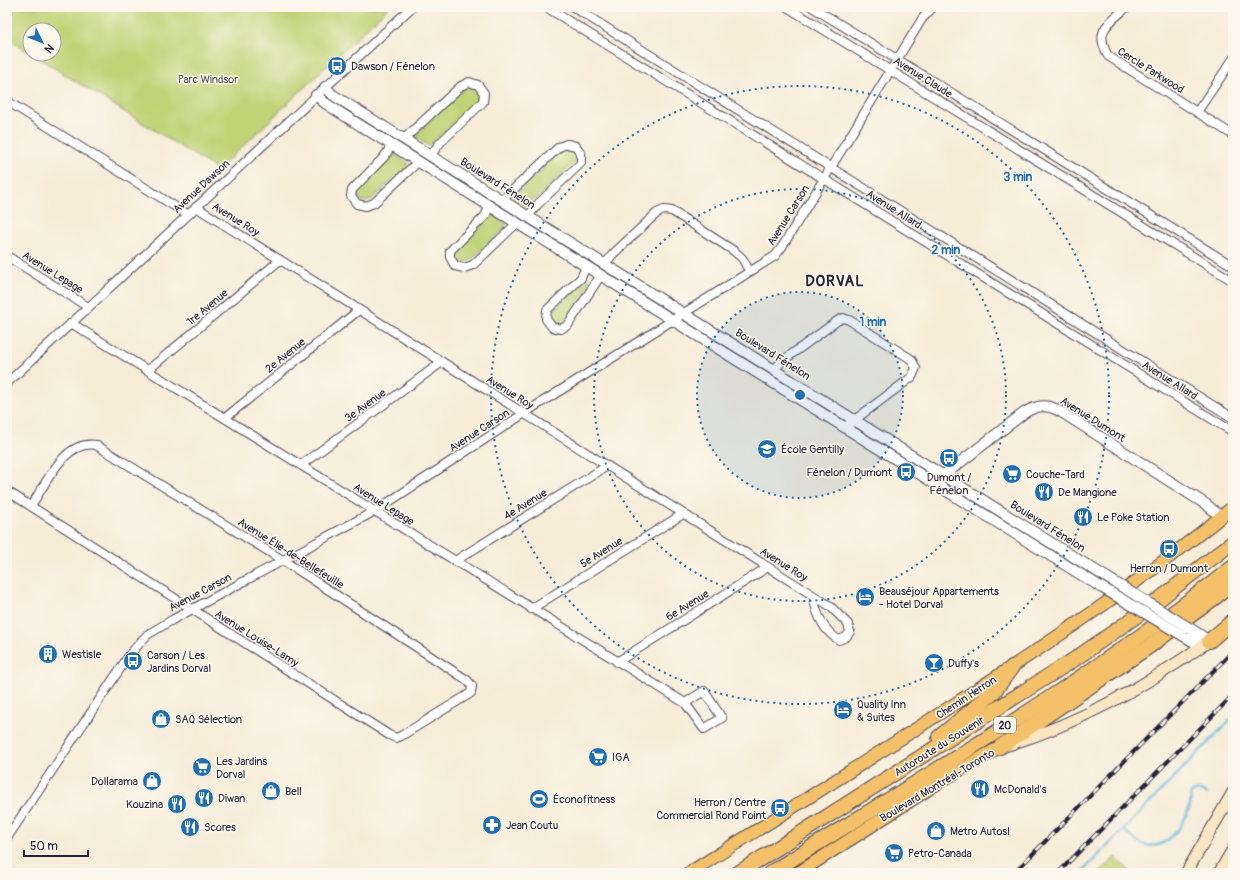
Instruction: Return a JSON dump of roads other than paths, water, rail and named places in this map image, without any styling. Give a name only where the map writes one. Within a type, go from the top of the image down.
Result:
[{"type":"highway","name":"Autoroute du Souvenir","points":[[738,873],[1076,659],[1148,608],[1233,542]]},
{"type":"highway","name":"Autoroute du Souvenir","points":[[770,873],[1082,676],[1148,631],[1233,567]]},
{"type":"highway","points":[[1000,747],[1150,646],[1233,584]]},
{"type":"highway","points":[[1205,643],[1233,621]]},
{"type":"highway","points":[[904,767],[993,693],[1012,667]]},
{"type":"main road","name":"Chemin Herron","points":[[689,873],[1012,667],[1134,584],[1233,507]]},
{"type":"main road","name":"Boulevard Montréal-Toronto","points":[[798,873],[941,781],[1000,747],[1026,739],[1113,700],[1146,682],[1205,643]]},
{"type":"main road","points":[[1186,873],[1233,792]]},
{"type":"main road","points":[[1219,873],[1233,849]]},
{"type":"street","name":"Avenue Dawson","points":[[7,383],[187,214],[412,7]]},
{"type":"street","name":"Avenue Allard","points":[[546,7],[1233,432]]},
{"type":"street","name":"Avenue Allard","points":[[573,7],[1233,418]]},
{"type":"street","name":"Avenue Claude","points":[[787,7],[1233,280]]},
{"type":"street","name":"Avenue Claude","points":[[812,7],[1233,266]]},
{"type":"street","name":"Avenue Carson","points":[[7,838],[136,646],[153,631],[375,511],[524,414],[769,261],[780,250],[922,19],[933,7]]},
{"type":"street","name":"Cercle Parkwood","points":[[1127,7],[1110,22],[1102,34],[1102,44],[1108,56],[1233,135]]},
{"type":"street","points":[[646,69],[654,57]]},
{"type":"street","points":[[1197,112],[1233,60]]},
{"type":"street","points":[[404,139],[461,86],[469,82],[478,85],[484,93],[482,102],[440,143],[430,155]]},
{"type":"street","name":"Boulevard Fénelon","points":[[325,87],[334,95],[404,139],[1191,629],[1205,643]]},
{"type":"street","name":"Boulevard Fénelon","points":[[316,95],[324,103],[1096,584],[1182,635],[1205,643]]},
{"type":"street","points":[[7,101],[187,214]]},
{"type":"street","points":[[502,200],[559,147],[567,144],[576,146],[581,154],[581,163],[538,204],[528,216]]},
{"type":"street","points":[[392,145],[384,157],[352,190],[351,196],[357,204],[366,206],[374,203],[419,162]]},
{"type":"street","points":[[1048,166],[1054,156]]},
{"type":"street","points":[[490,206],[485,216],[450,251],[450,257],[455,266],[464,268],[472,265],[518,223]]},
{"type":"street","name":"Avenue Roy","points":[[196,207],[524,414],[813,595],[830,606],[848,624],[850,632],[846,637],[839,640],[831,635],[820,620],[813,595]]},
{"type":"street","points":[[605,264],[613,254],[656,212],[664,210],[676,213],[734,251],[742,258],[750,272]]},
{"type":"street","name":"Avenue Lepage","points":[[7,256],[88,307]]},
{"type":"street","name":"1re Avenue","points":[[148,370],[280,260]]},
{"type":"street","points":[[972,270],[979,260]]},
{"type":"street","points":[[586,266],[581,278],[547,310],[546,319],[552,327],[561,330],[568,325],[601,275]]},
{"type":"street","name":"2e Avenue","points":[[226,418],[359,310]]},
{"type":"street","points":[[774,370],[787,358],[843,318],[911,359],[916,368],[914,374],[845,427]]},
{"type":"street","name":"Avenue Lepage","points":[[71,323],[685,703],[704,729],[722,718],[704,691],[685,703]]},
{"type":"street","points":[[1109,355],[1115,344]]},
{"type":"street","name":"3e Avenue","points":[[301,465],[442,362]]},
{"type":"street","name":"Avenue Dumont","points":[[936,483],[943,474],[1024,413],[1035,406],[1045,406],[1063,413],[1207,505],[1221,517]]},
{"type":"street","name":"Avenue Élie-de-Bellefeuille","points":[[31,506],[66,453],[86,443],[96,444],[284,561],[467,680],[472,686],[471,693],[396,738]]},
{"type":"street","name":"4e Avenue","points":[[455,561],[607,466]]},
{"type":"street","name":"Avenue Louise-Lamy","points":[[7,491],[396,738]]},
{"type":"street","name":"5e Avenue","points":[[531,609],[683,514]]},
{"type":"street","name":"6e Avenue","points":[[617,662],[768,567]]},
{"type":"waterway","points":[[1123,830],[1233,717]]},
{"type":"waterway","points":[[1081,873],[1123,830],[1138,842],[1149,846],[1158,845],[1165,842],[1172,836],[1183,821],[1191,804],[1191,793],[1198,790],[1207,794]]},
{"type":"railway","points":[[1014,873],[1233,651]]},
{"type":"railway","points":[[1058,873],[1233,695]]},
{"type":"place","name":"Dawson / Fénelon","points":[[337,66]]},
{"type":"place","name":"École Gentilly","points":[[767,449]]},
{"type":"place","name":"Dumont / Fénelon","points":[[949,458]]},
{"type":"place","name":"Fénelon / Dumont","points":[[906,472]]},
{"type":"place","name":"Couche-Tard","points":[[1012,474]]},
{"type":"place","name":"De Mangione","points":[[1044,492]]},
{"type":"place","name":"Le Poke Station","points":[[1083,517]]},
{"type":"place","name":"Herron / Dumont","points":[[1169,549]]},
{"type":"place","name":"Beauséjour Appartements - Hotel Dorval","points":[[865,597]]},
{"type":"place","name":"Westisle","points":[[48,654]]},
{"type":"place","name":"Carson / Les Jardins Dorval","points":[[133,661]]},
{"type":"place","name":"Duffy's","points":[[934,663]]},
{"type":"place","name":"Quality Inn & Suites","points":[[843,710]]},
{"type":"place","name":"SAQ Sélection","points":[[161,719]]},
{"type":"place","name":"IGA","points":[[598,757]]},
{"type":"place","name":"Les Jardins Dorval","points":[[202,767]]},
{"type":"place","name":"Dollarama","points":[[152,781]]},
{"type":"place","name":"McDonald's","points":[[980,789]]},
{"type":"place","name":"Bell","points":[[271,791]]},
{"type":"place","name":"Diwan","points":[[204,798]]},
{"type":"place","name":"Éconofitness","points":[[539,799]]},
{"type":"place","name":"Kouzina","points":[[177,804]]},
{"type":"place","name":"Herron / Centre Commercial Rond Point","points":[[780,808]]},
{"type":"place","name":"Jean Coutu","points":[[492,825]]},
{"type":"place","name":"Scores","points":[[190,827]]},
{"type":"place","name":"Metro Autosl","points":[[936,831]]},
{"type":"place","name":"Petro-Canada","points":[[894,853]]},
{"type":"district","name":"DORVAL","points":[[835,281]]},
{"type":"park label","name":"Parc Windsor","points":[[208,79]]}]
